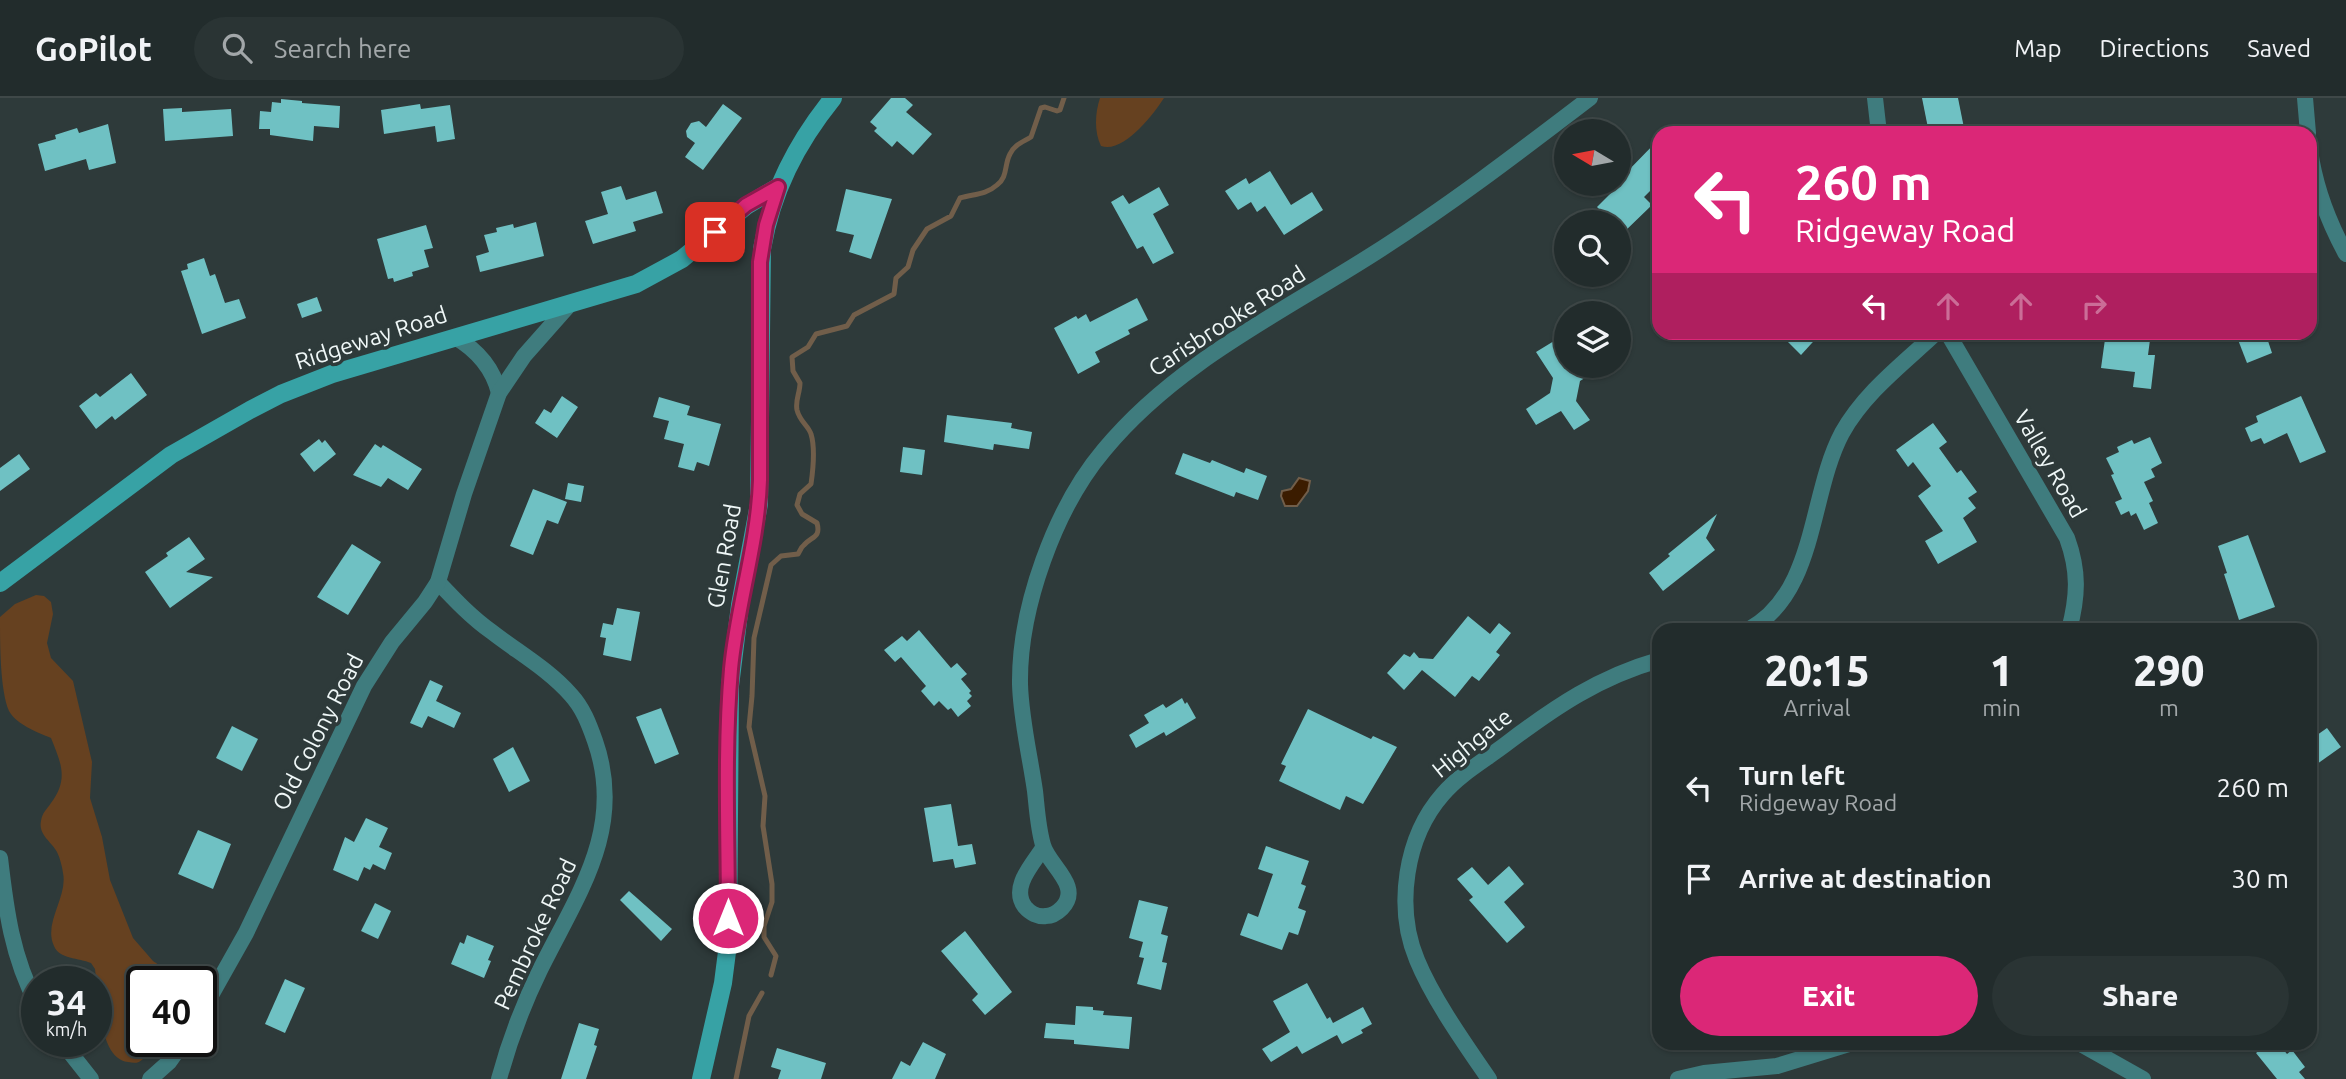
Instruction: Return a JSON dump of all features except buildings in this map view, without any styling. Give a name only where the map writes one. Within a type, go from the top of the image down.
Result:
[{"type":"street","name":"Glen Road","points":[[701,1079],[718,1011],[727,956],[730,686],[740,605],[758,516],[760,480],[760,262],[766,225],[778,187],[800,143],[833,98]]},
{"type":"street","name":"Carisbrooke Road","points":[[1043,848],[1021,702],[1021,664],[1033,601],[1049,545],[1086,472],[1140,410],[1189,369],[1443,208],[1590,98]]},
{"type":"street","points":[[1875,98],[1878,126]]},
{"type":"street","points":[[2305,98],[2307,126]]},
{"type":"street","points":[[2317,182],[2325,209],[2346,254]]},
{"type":"street","name":"Ridgeway Road","points":[[0,583],[146,473],[203,435],[298,386],[455,337],[613,293],[658,274],[690,253],[746,205],[778,187]]},
{"type":"street","name":"Old Colony Road","points":[[217,985],[246,933],[364,686],[392,642],[438,582],[464,494],[499,393],[524,356],[570,304]]},
{"type":"street","points":[[455,337],[483,360],[492,373],[499,393]]},
{"type":"street","points":[[1759,623],[1769,617],[1787,594],[1812,530],[1829,463],[1848,423],[1871,394],[1928,340]]},
{"type":"street","name":"Valley Road","points":[[1952,340],[2067,538],[2075,559],[2077,578],[2070,623]]},
{"type":"street","name":"Pembroke Road","points":[[438,582],[472,617],[540,667],[572,696],[589,722],[605,778],[604,814],[593,864],[528,997],[499,1079]]},
{"type":"street","name":"Highgate","points":[[1489,1079],[1433,990],[1414,953],[1408,926],[1406,897],[1409,866],[1417,838],[1431,810],[1449,787],[1530,726],[1601,681],[1652,663]]},
{"type":"street","points":[[0,858],[12,943],[21,968]]},
{"type":"street","points":[[1678,1079],[1704,1073],[1777,1066],[1829,1050]]},
{"type":"street","points":[[2089,1050],[2122,1074],[2143,1079]]},
{"type":"street","points":[[74,1057],[91,1079]]},
{"type":"street","points":[[150,1079],[173,1057]]},
{"type":"shaded area","points":[[1100,98],[1164,98],[1137,131],[1128,139],[1110,147],[1101,146],[1097,135],[1096,116]]},
{"type":"shaded area","points":[[1299,478],[1310,481],[1308,491],[1297,506],[1285,506],[1282,491],[1291,489]]},
{"type":"shaded area","points":[[36,595],[44,596],[51,602],[53,614],[47,643],[51,658],[73,681],[92,762],[90,798],[102,837],[110,880],[133,938],[160,966],[126,966],[126,1057],[145,1057],[138,1062],[118,1058],[112,1050],[112,966],[93,966],[91,963],[70,958],[57,950],[51,937],[53,919],[64,882],[57,852],[43,834],[41,826],[42,816],[57,794],[62,771],[51,738],[22,724],[9,711],[6,702],[0,653],[0,617],[15,604]]},
{"type":"waterway","points":[[771,975],[776,956],[764,937],[764,926],[772,902],[772,884],[763,826],[765,796],[749,727],[754,638],[771,565],[781,556],[798,554],[817,534],[818,528],[817,523],[802,514],[797,505],[800,494],[811,484],[813,452],[811,434],[797,410],[800,383],[793,371],[792,357],[808,347],[816,334],[847,326],[854,315],[894,294],[896,278],[908,267],[913,250],[927,229],[951,216],[960,198],[988,191],[1000,182],[1012,151],[1031,137],[1041,108],[1060,110],[1064,98]]},
{"type":"waterway","points":[[736,1079],[749,1016],[762,993]]},
{"type":"route","points":[[715,232],[746,205],[778,187],[766,225],[760,262],[758,516],[742,592],[730,686],[728,918]]}]
